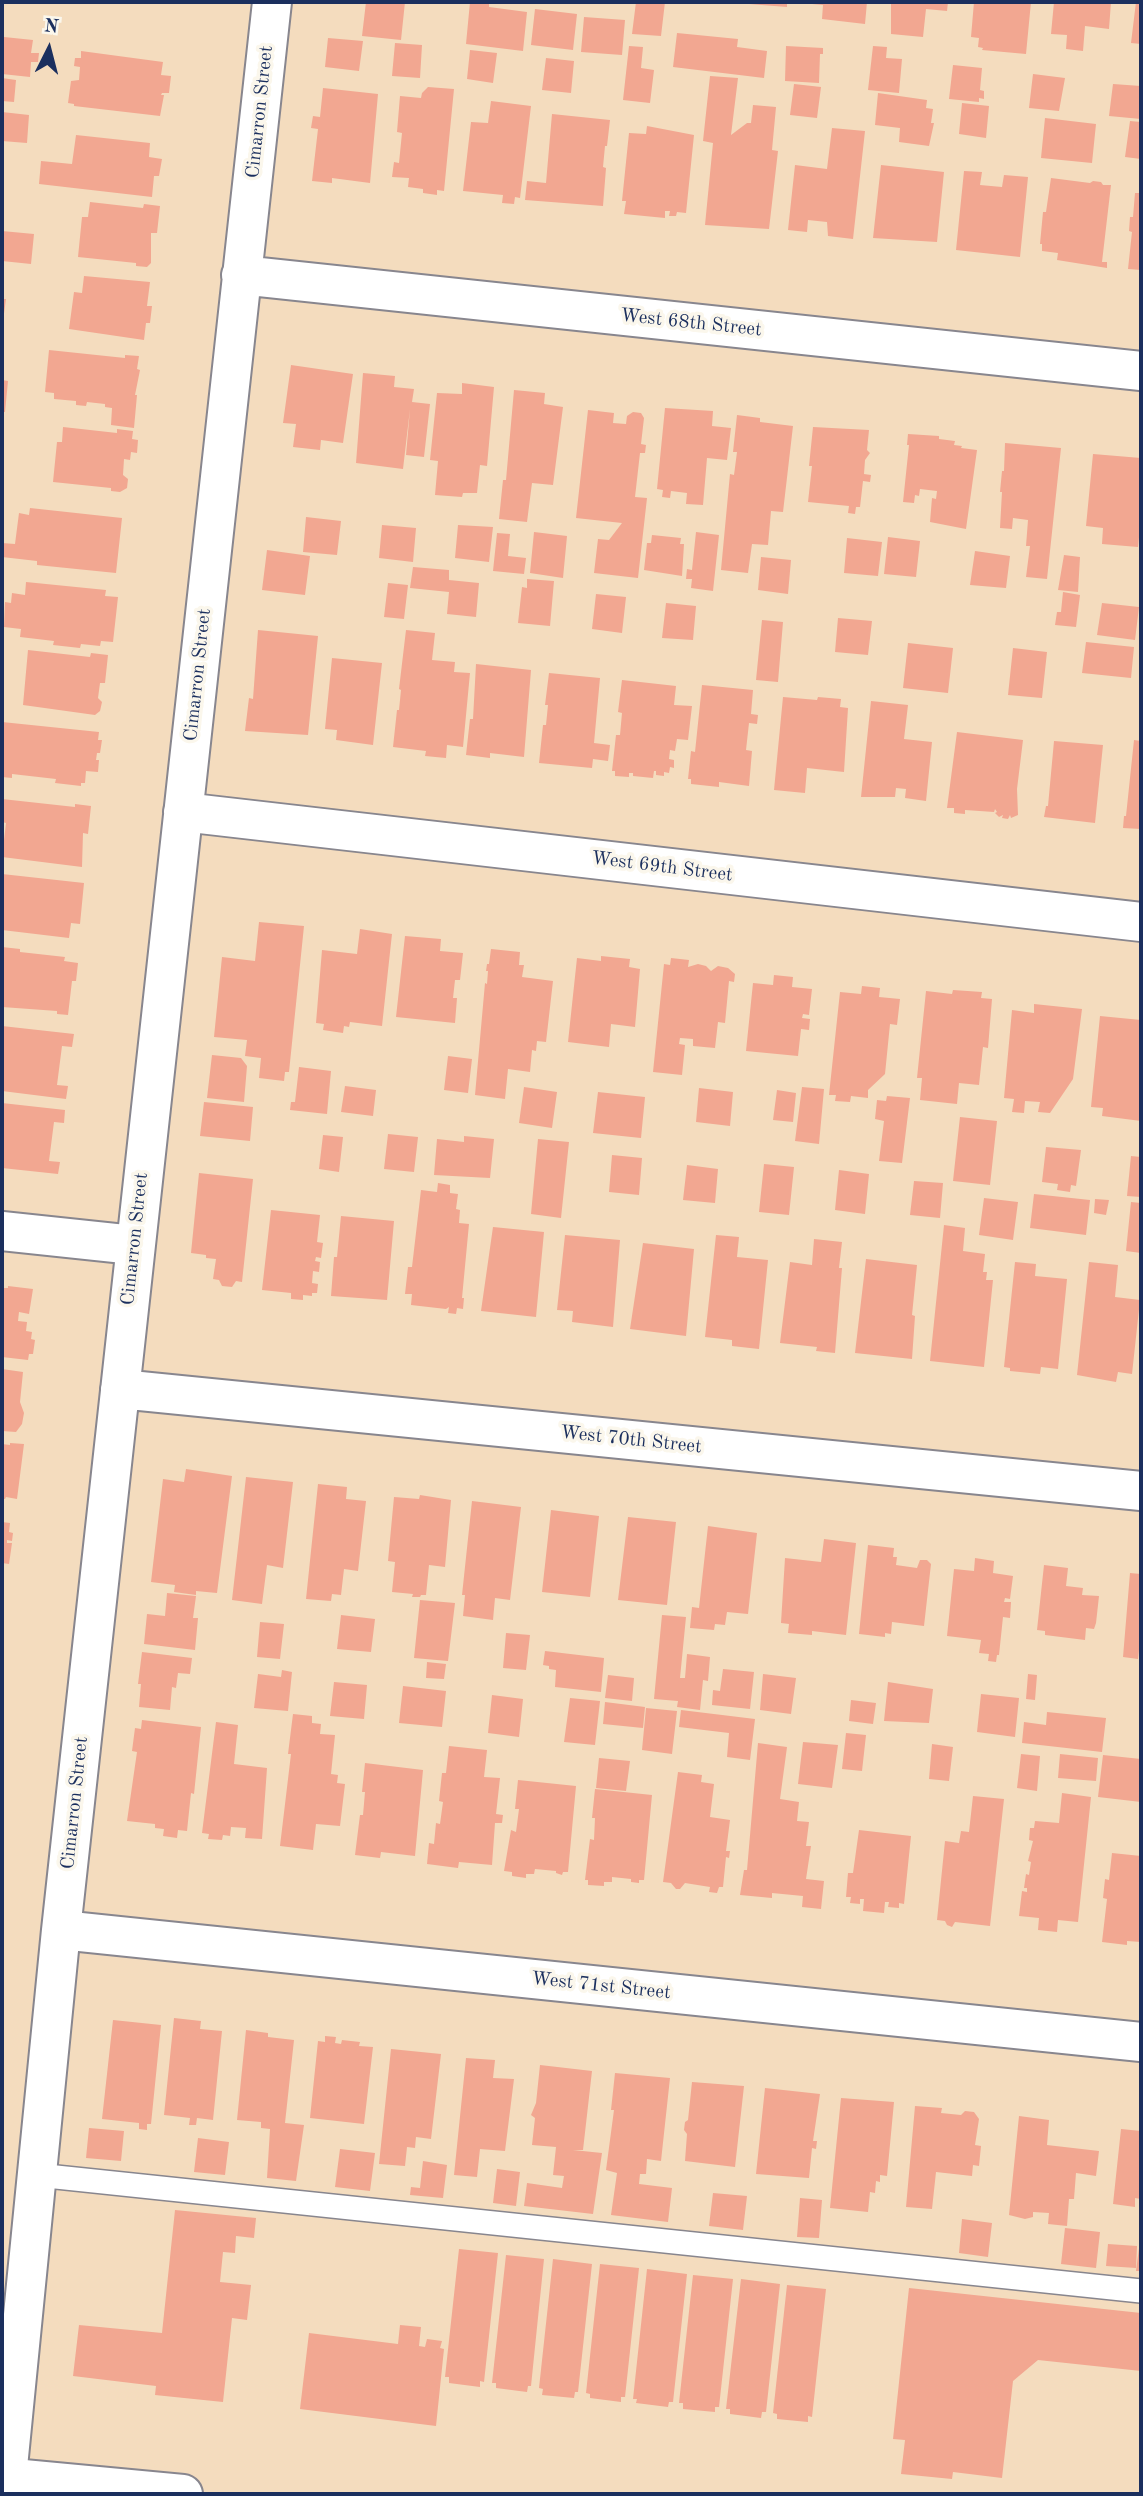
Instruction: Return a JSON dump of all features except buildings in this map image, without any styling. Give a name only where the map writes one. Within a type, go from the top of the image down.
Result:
[{"type":"street","name":"Cimarron Street","points":[[4,2477],[134,1245],[272,2]]},
{"type":"street","name":"West 68th Street","points":[[242,275],[1141,371]]},
{"type":"street","name":"West 69th Street","points":[[183,812],[1141,922]]},
{"type":"street","points":[[2,1231],[134,1245]]},
{"type":"street","name":"West 70th Street","points":[[120,1389],[1141,1491]]},
{"type":"street","name":"West 71st Street","points":[[61,1930],[1141,2042]]},
{"type":"street","points":[[4,2477],[183,2494]]},
{"type":"lane","points":[[37,2175],[1141,2291]]}]
